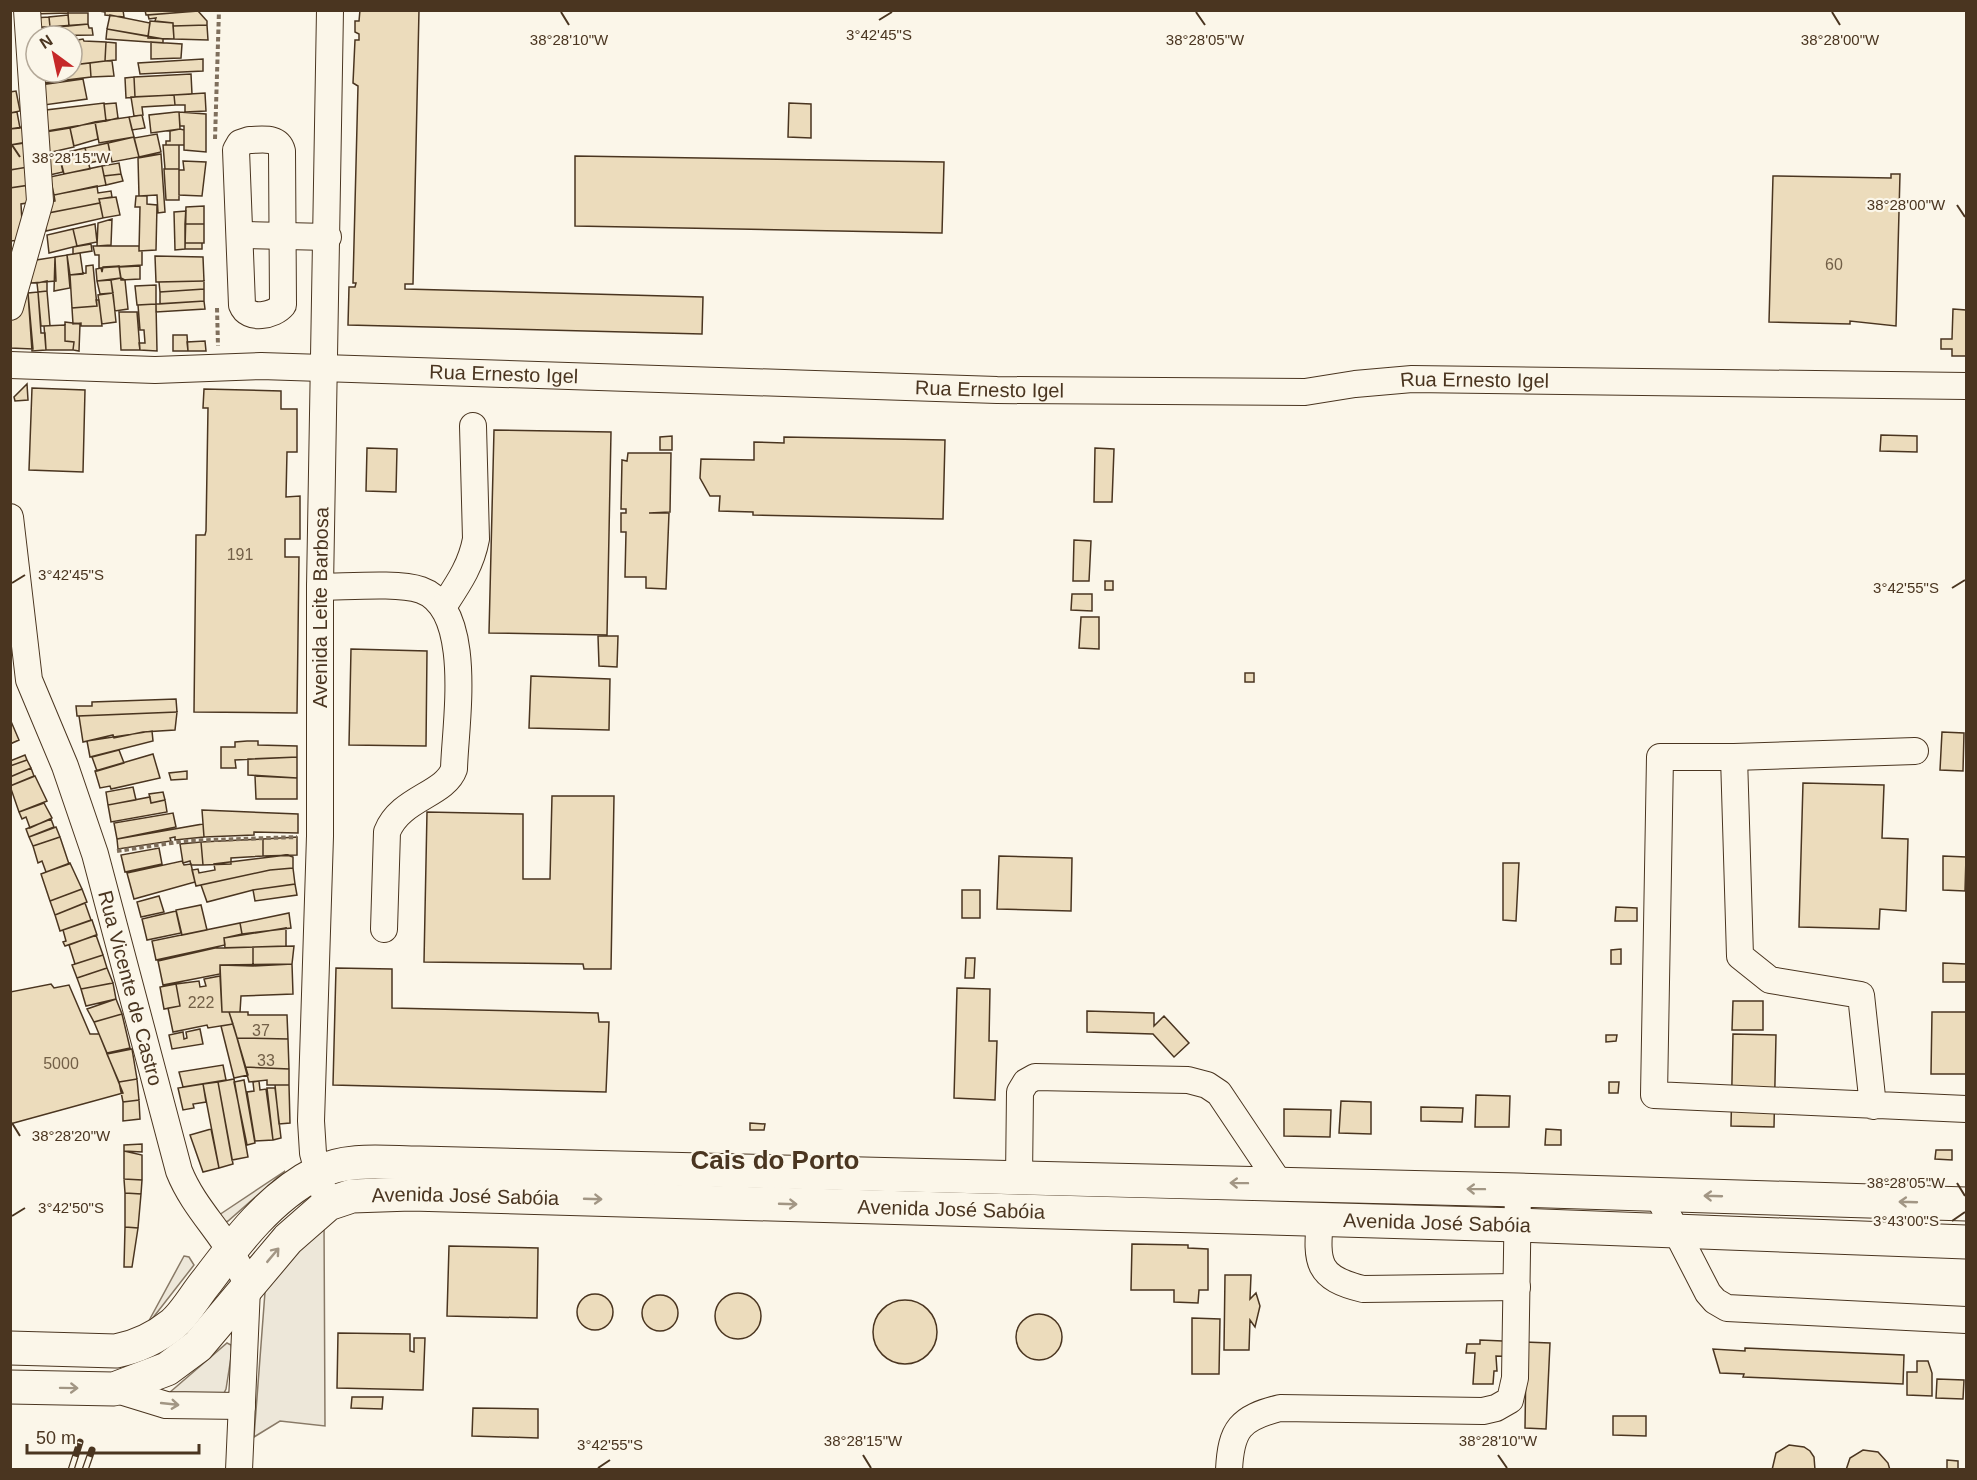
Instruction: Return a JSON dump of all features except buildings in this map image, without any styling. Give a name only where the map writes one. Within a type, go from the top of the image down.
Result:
[{"type":"main road","name":"Avenida José Sabóia","points":[[10,1348],[116,1351],[131,1348],[174,1324],[231,1248],[258,1219],[317,1172],[348,1164],[420,1163],[1280,1184],[1966,1204]]},
{"type":"main road","name":"Avenida José Sabóia","points":[[10,1388],[114,1389],[167,1369],[198,1346],[288,1239],[328,1204],[352,1196],[411,1194],[1518,1225],[1966,1242]]},
{"type":"street","points":[[10,307],[17,252],[40,201],[41,181],[27,10]]},
{"type":"street","name":"Avenida Leite Barbosa","points":[[328,1204],[317,1172],[311,1121],[320,836],[320,587],[328,237],[330,10]]},
{"type":"street","points":[[249,140],[274,140],[280,144],[282,235],[283,305],[272,314],[250,315],[245,312],[242,305],[236,150],[240,143],[249,140]]},
{"type":"street","points":[[240,235],[328,237]]},
{"type":"street","name":"Rua Ernesto Igel","points":[[10,365],[155,370],[261,366],[997,390],[1305,392],[1355,384],[1412,379],[1966,386]]},
{"type":"street","points":[[443,607],[467,570],[476,539],[473,426]]},
{"type":"street","name":"Rua Vicente de Castro","points":[[10,517],[29,680]]},
{"type":"street","points":[[320,587],[407,587],[422,590],[443,607],[450,620],[458,654],[454,770],[447,781],[398,812],[391,821],[387,831],[384,929]]},
{"type":"street","name":"Rua Vicente de Castro","points":[[10,653],[29,680],[65,766],[95,855],[179,1171],[192,1201],[231,1248],[241,1267],[247,1288]]},
{"type":"street","points":[[1915,751],[1734,758],[1660,756],[1654,1095],[1966,1109]]},
{"type":"street","points":[[1734,758],[1740,956],[1770,980],[1861,995],[1873,1106]]},
{"type":"street","points":[[1019,1178],[1020,1092],[1026,1082],[1035,1077],[1177,1080],[1207,1085],[1219,1092],[1280,1184]]},
{"type":"street","points":[[1229,1470],[1235,1434],[1244,1421],[1257,1414],[1280,1408],[1483,1411],[1496,1408],[1510,1400],[1515,1378],[1518,1190]]},
{"type":"street","points":[[1657,1194],[1708,1293],[1715,1301],[1727,1308],[1966,1320]]},
{"type":"street","points":[[1320,1220],[1317,1252],[1319,1264],[1329,1276],[1341,1284],[1363,1289],[1517,1287]]},
{"type":"street","points":[[239,1470],[247,1288]]},
{"type":"street","points":[[114,1389],[166,1405],[242,1406]]},
{"type":"path","points":[[95,855],[184,841],[320,836]]},
{"type":"shaded area","points":[[285,1171],[228,1221],[226,1222],[219,1215]]},
{"type":"shaded area","points":[[324,1219],[325,1426],[280,1421],[254,1437],[266,1279]]},
{"type":"shaded area","points":[[184,1256],[189,1257],[194,1265],[145,1328]]},
{"type":"shaded area","points":[[227,1343],[231,1345],[232,1351],[223,1395],[169,1393]]},
{"type":"railway","points":[[71,1470],[80,1442]]},
{"type":"railway","points":[[85,1470],[92,1450]]},
{"type":"district","name":"Cais do Porto","points":[[775,1160]]}]
